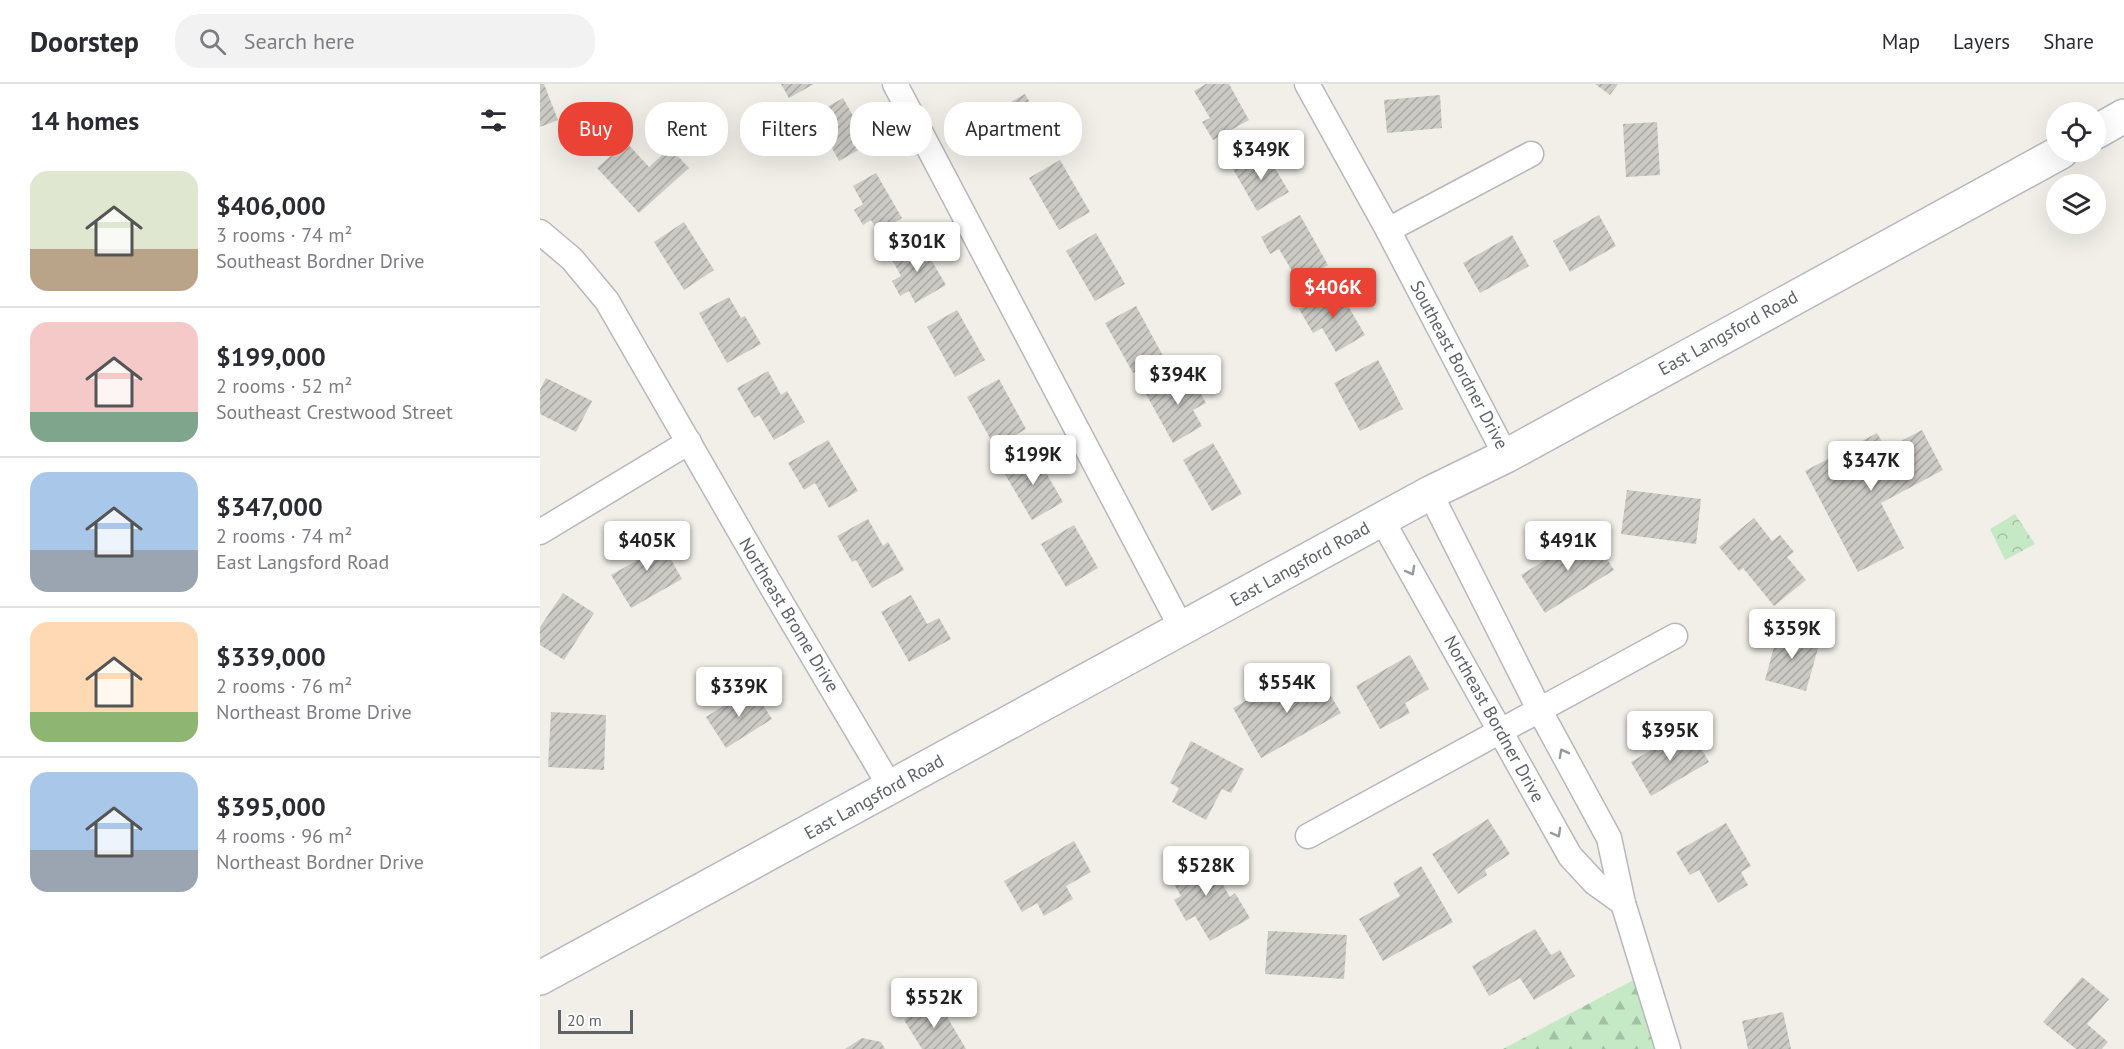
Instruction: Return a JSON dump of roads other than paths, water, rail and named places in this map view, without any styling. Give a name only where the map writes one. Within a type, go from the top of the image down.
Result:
[{"type":"street","points":[[895,84],[1182,629]]},
{"type":"street","name":"Southeast Bordner Drive","points":[[1307,84],[1388,230],[1506,456]]},
{"type":"street","points":[[2106,126],[2124,116]]},
{"type":"street","points":[[1388,230],[1531,154]]},
{"type":"street","name":"East Langsford Road","points":[[540,978],[1430,493],[1506,456],[2046,160]]},
{"type":"street","name":"Northeast Brome Drive","points":[[540,232],[572,259],[607,301],[891,788]]},
{"type":"street","points":[[540,532],[689,442]]},
{"type":"street","points":[[1430,493],[1540,711],[1609,838],[1623,903],[1668,1049]]},
{"type":"street","name":"Northeast Bordner Drive","points":[[1382,520],[1570,856],[1595,883],[1623,903]]},
{"type":"street","points":[[1308,836],[1675,636]]}]
